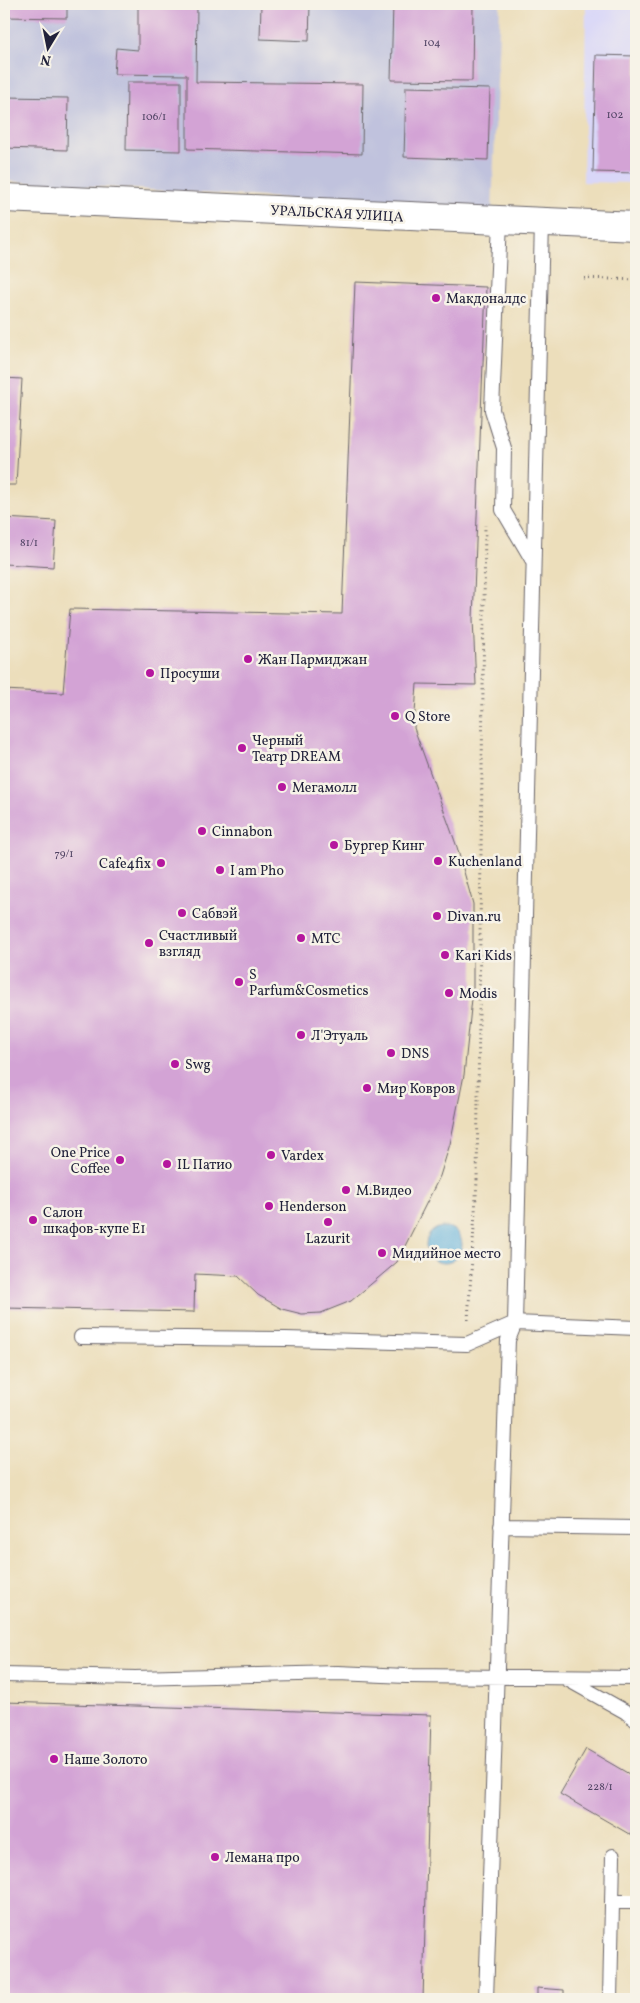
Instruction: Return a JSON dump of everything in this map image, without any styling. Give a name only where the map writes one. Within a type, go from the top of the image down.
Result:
[{"type":"main road","name":"УРАЛЬСКАЯ УЛИЦА","points":[[4,198],[636,226]]},
{"type":"main road","name":"УРАЛЬСКАЯ УЛИЦА","points":[[4,206],[38,199]]},
{"type":"lane","points":[[500,221],[492,410],[504,448],[503,510],[534,562]]},
{"type":"lane","points":[[486,1999],[508,1340],[515,1323],[542,222]]},
{"type":"lane","points":[[82,1337],[286,1339],[467,1344],[515,1323],[636,1328]]},
{"type":"lane","points":[[501,1526],[636,1528]]},
{"type":"lane","points":[[4,1675],[135,1678],[338,1673],[406,1676],[636,1678]]},
{"type":"lane","points":[[564,1677],[626,1712],[636,1720]]},
{"type":"lane","points":[[610,1999],[613,1856]]},
{"type":"lane","points":[[612,1902],[636,1902]]},
{"type":"path","points":[[584,278],[636,280]]},
{"type":"path","points":[[467,1344],[477,1181],[485,520]]},
{"type":"shaded area","points":[[4,4],[500,4],[492,211],[4,181]]},
{"type":"shaded area","points":[[586,4],[636,4],[636,183],[583,182]]},
{"type":"water","points":[[444,1227],[451,1228],[457,1232],[461,1238],[461,1252],[457,1258],[451,1262],[444,1263],[437,1262],[431,1258],[427,1252],[426,1245],[427,1238],[431,1232],[437,1228]]},
{"type":"building","points":[[4,4],[67,4],[67,18],[4,17]]},
{"type":"building","points":[[138,4],[197,4],[196,82],[363,84],[362,154],[187,149],[187,75],[114,74],[116,48],[138,50]]},
{"type":"building","points":[[261,4],[310,4],[309,41],[260,39]]},
{"type":"building","points":[[393,4],[473,4],[472,81],[391,80]]},
{"type":"building","points":[[596,55],[636,56],[636,173],[593,172]]},
{"type":"building","points":[[127,82],[181,82],[181,151],[126,150]]},
{"type":"building","points":[[406,87],[490,89],[488,160],[404,157]]},
{"type":"building","points":[[4,97],[68,98],[67,150],[4,148]]},
{"type":"building","name":"Мегамолл","points":[[355,282],[486,287],[473,619],[476,685],[417,684],[414,728],[457,847],[473,904],[473,989],[464,1075],[450,1144],[440,1176],[397,1262],[351,1301],[321,1313],[302,1314],[282,1309],[258,1295],[238,1276],[195,1274],[194,1312],[4,1308],[4,690],[63,693],[70,609],[342,614]]},
{"type":"building","points":[[4,378],[22,379],[16,485],[4,485]]},
{"type":"building","points":[[4,518],[56,521],[53,567],[4,564]]},
{"type":"building","name":"Лемана про","points":[[4,1702],[431,1715],[423,1999],[4,1999]]},
{"type":"building","points":[[586,1749],[636,1778],[636,1838],[560,1794]]},
{"type":"building","points":[[537,1988],[564,1990],[564,1999],[537,1999]]},
{"type":"place","name":"Макдоналдс","points":[[436,298]]},
{"type":"place","name":"Жан Пармиджан","points":[[248,659]]},
{"type":"place","name":"Просуши","points":[[150,673]]},
{"type":"place","name":"Q Store","points":[[395,716]]},
{"type":"place","name":"Черный Театр DREAM","points":[[242,748]]},
{"type":"place","name":"Мегамолл","points":[[282,787]]},
{"type":"place","name":"Cinnabon","points":[[202,831]]},
{"type":"place","name":"Бургер Кинг","points":[[334,845]]},
{"type":"place","name":"Kuchenland","points":[[438,861]]},
{"type":"place","name":"Cafe4fix","points":[[161,863]]},
{"type":"place","name":"I am Pho","points":[[220,870]]},
{"type":"place","name":"Сабвэй","points":[[182,913]]},
{"type":"place","name":"Divan.ru","points":[[437,916]]},
{"type":"place","name":"МТС","points":[[301,938]]},
{"type":"place","name":"Счастливый взгляд","points":[[149,943]]},
{"type":"place","name":"Kari Kids","points":[[445,955]]},
{"type":"place","name":"S Parfum&Cosmetics","points":[[239,982]]},
{"type":"place","name":"Modis","points":[[449,993]]},
{"type":"place","name":"Л'Этуаль","points":[[301,1035]]},
{"type":"place","name":"DNS","points":[[391,1053]]},
{"type":"place","name":"Swg","points":[[175,1064]]},
{"type":"place","name":"Мир Ковров","points":[[367,1088]]},
{"type":"place","name":"Vardex","points":[[271,1155]]},
{"type":"place","name":"One Price Coffee","points":[[120,1160]]},
{"type":"place","name":"IL Патио","points":[[167,1164]]},
{"type":"place","name":"М.Видео","points":[[346,1190]]},
{"type":"place","name":"Henderson","points":[[269,1206]]},
{"type":"place","name":"Салон шкафов-купе Е1","points":[[33,1220]]},
{"type":"place","name":"Lazurit","points":[[328,1222]]},
{"type":"place","name":"Мидийное место","points":[[382,1253]]},
{"type":"place","name":"Наше Золото","points":[[54,1759]]},
{"type":"place","name":"Лемана про","points":[[215,1857]]}]
